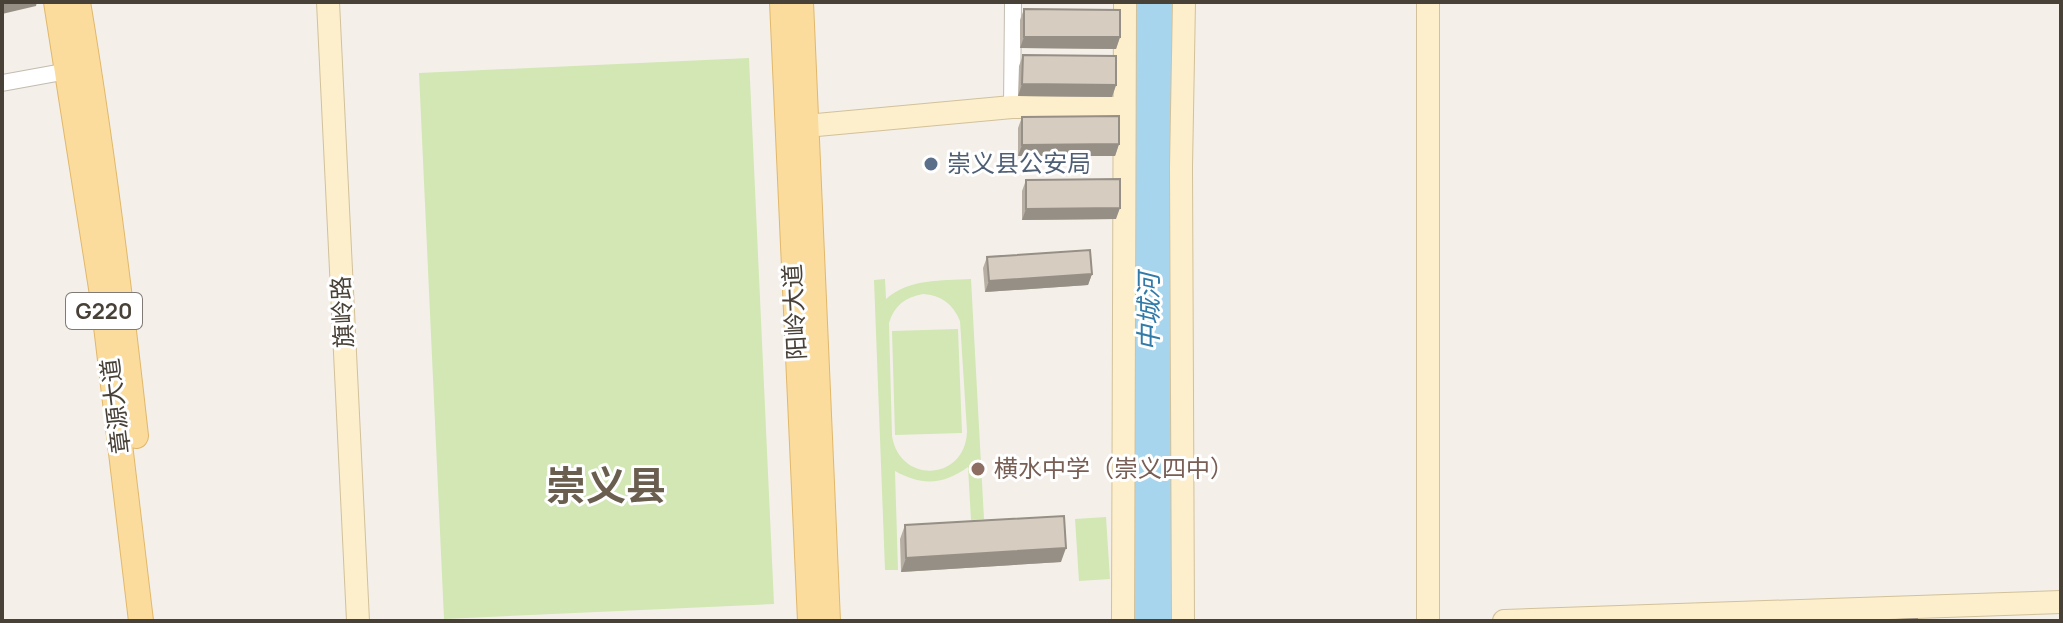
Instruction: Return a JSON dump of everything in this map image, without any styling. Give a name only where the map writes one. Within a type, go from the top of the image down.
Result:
[{"type":"main road","name":"章源大道","points":[[56,2],[103,301],[141,621]]},
{"type":"main road","name":"章源大道","points":[[78,2],[120,297],[156,621]]},
{"type":"main road","name":"阳岭大道","points":[[782,2],[810,621]]},
{"type":"main road","name":"阳岭大道","points":[[801,2],[828,621]]},
{"type":"street","name":"旗岭路","points":[[328,2],[358,621]]},
{"type":"street","points":[[1012,107],[1013,2]]},
{"type":"street","points":[[1123,621],[1125,2]]},
{"type":"street","points":[[1183,621],[1181,167],[1184,2]]},
{"type":"street","points":[[1428,2],[1428,621]]},
{"type":"street","points":[[2,83],[68,71]]},
{"type":"street","points":[[806,126],[1012,107],[1123,108]]},
{"type":"street","points":[[1504,621],[1652,619],[2061,602]]},
{"type":"green space","points":[[749,58],[774,604],[444,619],[419,73]]},
{"type":"green space","points":[[885,279],[886,299],[916,284],[971,279],[984,519],[971,520],[968,467],[950,477],[932,481],[914,479],[895,471],[898,570],[885,570],[874,280]],"holes":[[[923,294],[946,302],[960,321],[967,431],[964,448],[956,460],[932,471],[907,463],[897,452],[892,436],[889,323],[897,307]]]},
{"type":"green space","points":[[958,329],[962,433],[895,435],[892,331]]},
{"type":"green space","points":[[1106,517],[1110,579],[1079,581],[1075,519]]},
{"type":"building","points":[[1024,9],[1120,10],[1120,37],[1024,37]]},
{"type":"building","points":[[1023,55],[1116,56],[1116,85],[1022,84]]},
{"type":"building","points":[[1119,116],[1119,144],[1022,145],[1022,117]]},
{"type":"building","points":[[1120,179],[1120,208],[1026,209],[1026,180]]},
{"type":"building","points":[[1090,250],[1092,274],[989,281],[987,257]]},
{"type":"building","points":[[1064,516],[1066,548],[906,558],[905,525]]},
{"type":"building","points":[[1917,619],[1917,621],[1874,621]]},
{"type":"waterway","name":"中城河","points":[[1139,621],[1142,2]]},
{"type":"waterway","name":"中城河","points":[[1160,621],[1164,2]]},
{"type":"place","name":"崇义县公安局","points":[[931,164]]},
{"type":"place","name":"横水中学（崇义四中）","points":[[978,469]]},
{"type":"district","name":"崇义县","points":[[606,486]]}]
